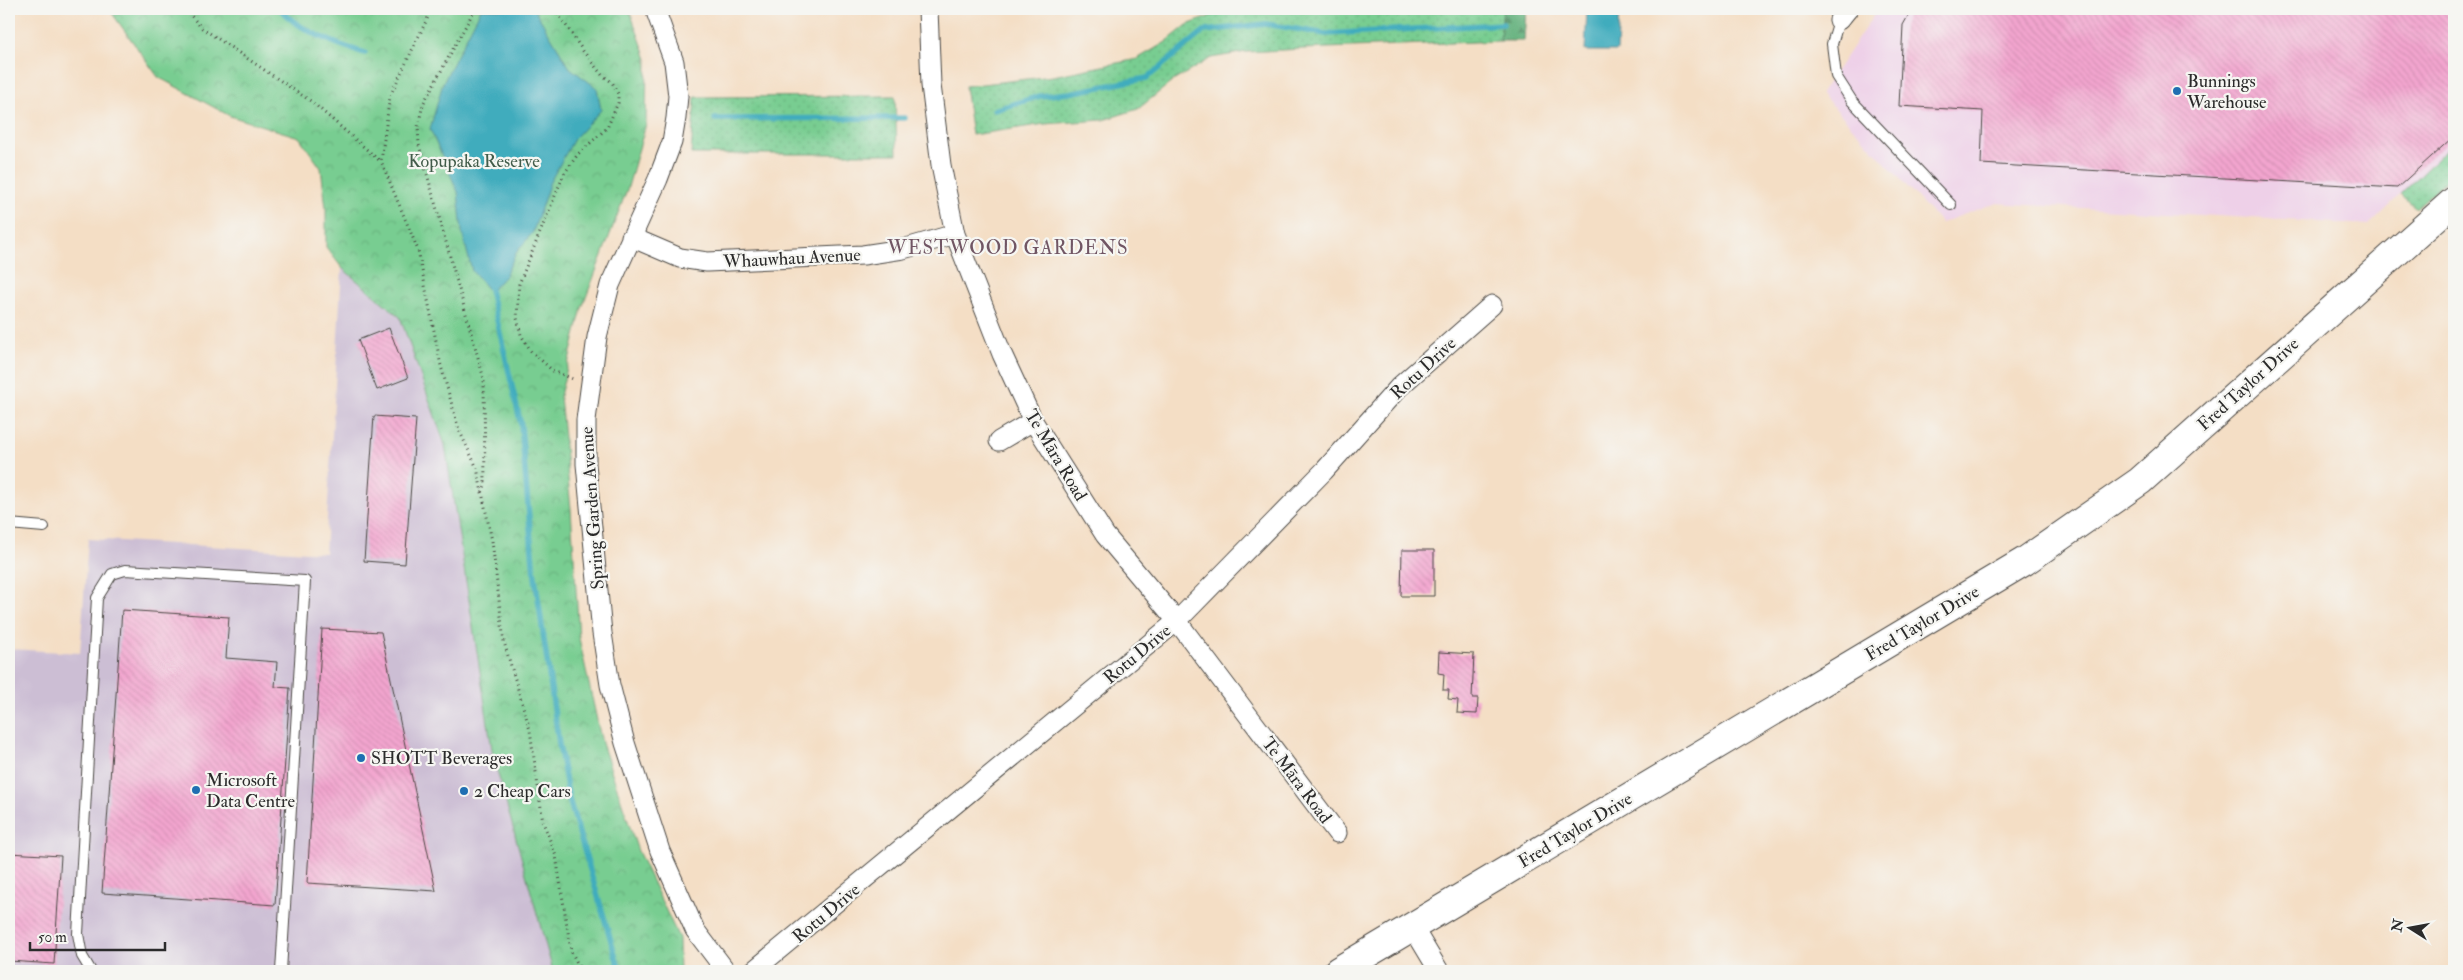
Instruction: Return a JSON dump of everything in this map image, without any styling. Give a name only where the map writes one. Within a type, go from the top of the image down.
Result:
[{"type":"main road","name":"Fred Taylor Drive","points":[[1338,971],[2025,561],[2140,481],[2454,201]]},
{"type":"street","name":"Spring Garden Avenue","points":[[657,9],[674,62],[678,96],[676,118],[672,142],[610,285],[597,337],[586,420],[586,464],[602,633],[610,685],[623,735],[660,851],[695,930],[726,971]]},
{"type":"street","name":"Te Māra Road","points":[[928,9],[931,85],[941,166],[955,234],[1002,354],[1033,421],[1105,535],[1177,621],[1337,833]]},
{"type":"street","name":"Whauwhau Avenue","points":[[631,238],[680,258],[707,262],[863,256],[903,249],[955,234]]},
{"type":"street","name":"Rotu Drive","points":[[753,971],[1177,621],[1324,471],[1399,387],[1492,305]]},
{"type":"street","points":[[999,441],[1033,421]]},
{"type":"street","points":[[1412,926],[1440,971]]},
{"type":"lane","points":[[1843,15],[1832,44],[1836,76],[1852,101],[1951,205]]},
{"type":"lane","points":[[9,524],[44,527]]},
{"type":"lane","points":[[91,971],[82,956],[78,934],[97,598],[112,574],[125,570],[304,581],[280,971]]},
{"type":"path","points":[[185,9],[202,28],[312,102],[381,162],[418,250],[441,366],[459,430],[477,468],[492,541],[504,642],[530,730],[543,822],[556,856],[572,951],[581,971]]},
{"type":"path","points":[[381,162],[390,96],[432,9]]},
{"type":"path","points":[[475,9],[423,104],[418,127],[419,145],[484,379],[485,485],[482,493]]},
{"type":"path","points":[[555,9],[583,51],[602,75],[612,82],[618,94],[618,103],[607,128],[578,154],[564,174],[519,284],[517,318],[521,335],[531,351],[553,371],[574,379]]},
{"type":"shaded area","name":"Bunnings Warehouse","points":[[1878,9],[2454,9],[2454,142],[2369,225],[1995,203],[1941,223],[1821,93]]},
{"type":"shaded area","points":[[342,268],[400,317],[445,445],[493,756],[553,971],[9,971],[9,649],[80,653],[88,539],[325,553]]},
{"type":"green space","name":"Kopupaka Reserve","points":[[109,9],[629,9],[647,59],[646,124],[628,187],[582,308],[560,396],[571,509],[579,638],[602,743],[638,851],[679,938],[680,971],[553,971],[493,756],[445,445],[400,317],[342,268],[326,247],[326,208],[321,168],[299,137],[230,116],[158,77]]},
{"type":"green space","points":[[1503,9],[1500,41],[1246,52],[1211,58],[1173,81],[1138,109],[1103,120],[1045,124],[972,135],[965,86],[1053,76],[1137,59],[1166,42],[1187,25],[1226,10]]},
{"type":"green space","points":[[1503,9],[1526,9],[1524,41],[1500,41]]},
{"type":"green space","points":[[895,96],[897,154],[691,154],[695,97]]},
{"type":"green space","points":[[2454,142],[2454,173],[2416,208],[2401,194]]},
{"type":"water","points":[[481,9],[534,9],[570,68],[597,88],[601,110],[574,139],[550,182],[533,232],[516,253],[505,276],[490,292],[472,271],[462,232],[458,192],[430,129],[443,83]]},
{"type":"water","points":[[1587,9],[1619,9],[1617,51],[1585,51]]},
{"type":"building","name":"Bunnings Warehouse","points":[[1912,9],[2454,9],[2454,136],[2397,188],[1981,164],[1983,111],[1899,106],[1903,25]]},
{"type":"building","points":[[389,328],[408,378],[377,390],[358,340]]},
{"type":"building","points":[[374,416],[416,419],[405,564],[364,561]]},
{"type":"building","points":[[1402,550],[1434,550],[1434,596],[1401,596]]},
{"type":"building","name":"Microsoft Data Centre","points":[[122,610],[229,617],[226,658],[277,662],[275,687],[290,688],[275,905],[102,893]]},
{"type":"building","name":"SHOTT Beverages","points":[[322,629],[381,632],[436,891],[307,883]]},
{"type":"building","points":[[1439,652],[1474,654],[1472,698],[1478,698],[1477,714],[1457,713],[1458,700],[1448,699],[1449,690],[1443,690],[1444,674],[1438,673]]},
{"type":"building","points":[[9,853],[61,856],[54,964],[9,961]]},
{"type":"waterway","points":[[280,9],[297,24],[308,30],[343,46],[365,53]]},
{"type":"waterway","points":[[994,110],[1040,96],[1069,93],[1147,78],[1204,31],[1266,24],[1326,34],[1503,24]]},
{"type":"waterway","points":[[715,119],[905,118]]},
{"type":"waterway","points":[[489,285],[521,425],[533,563],[559,744],[569,799],[620,971]]},
{"type":"place","name":"Bunnings Warehouse","points":[[2177,91]]},
{"type":"place","name":"SHOTT Beverages","points":[[361,758]]},
{"type":"place","name":"Microsoft Data Centre","points":[[196,790]]},
{"type":"place","name":"2 Cheap Cars","points":[[464,791]]},
{"type":"district","name":"WESTWOOD GARDENS","points":[[1008,247]]}]
